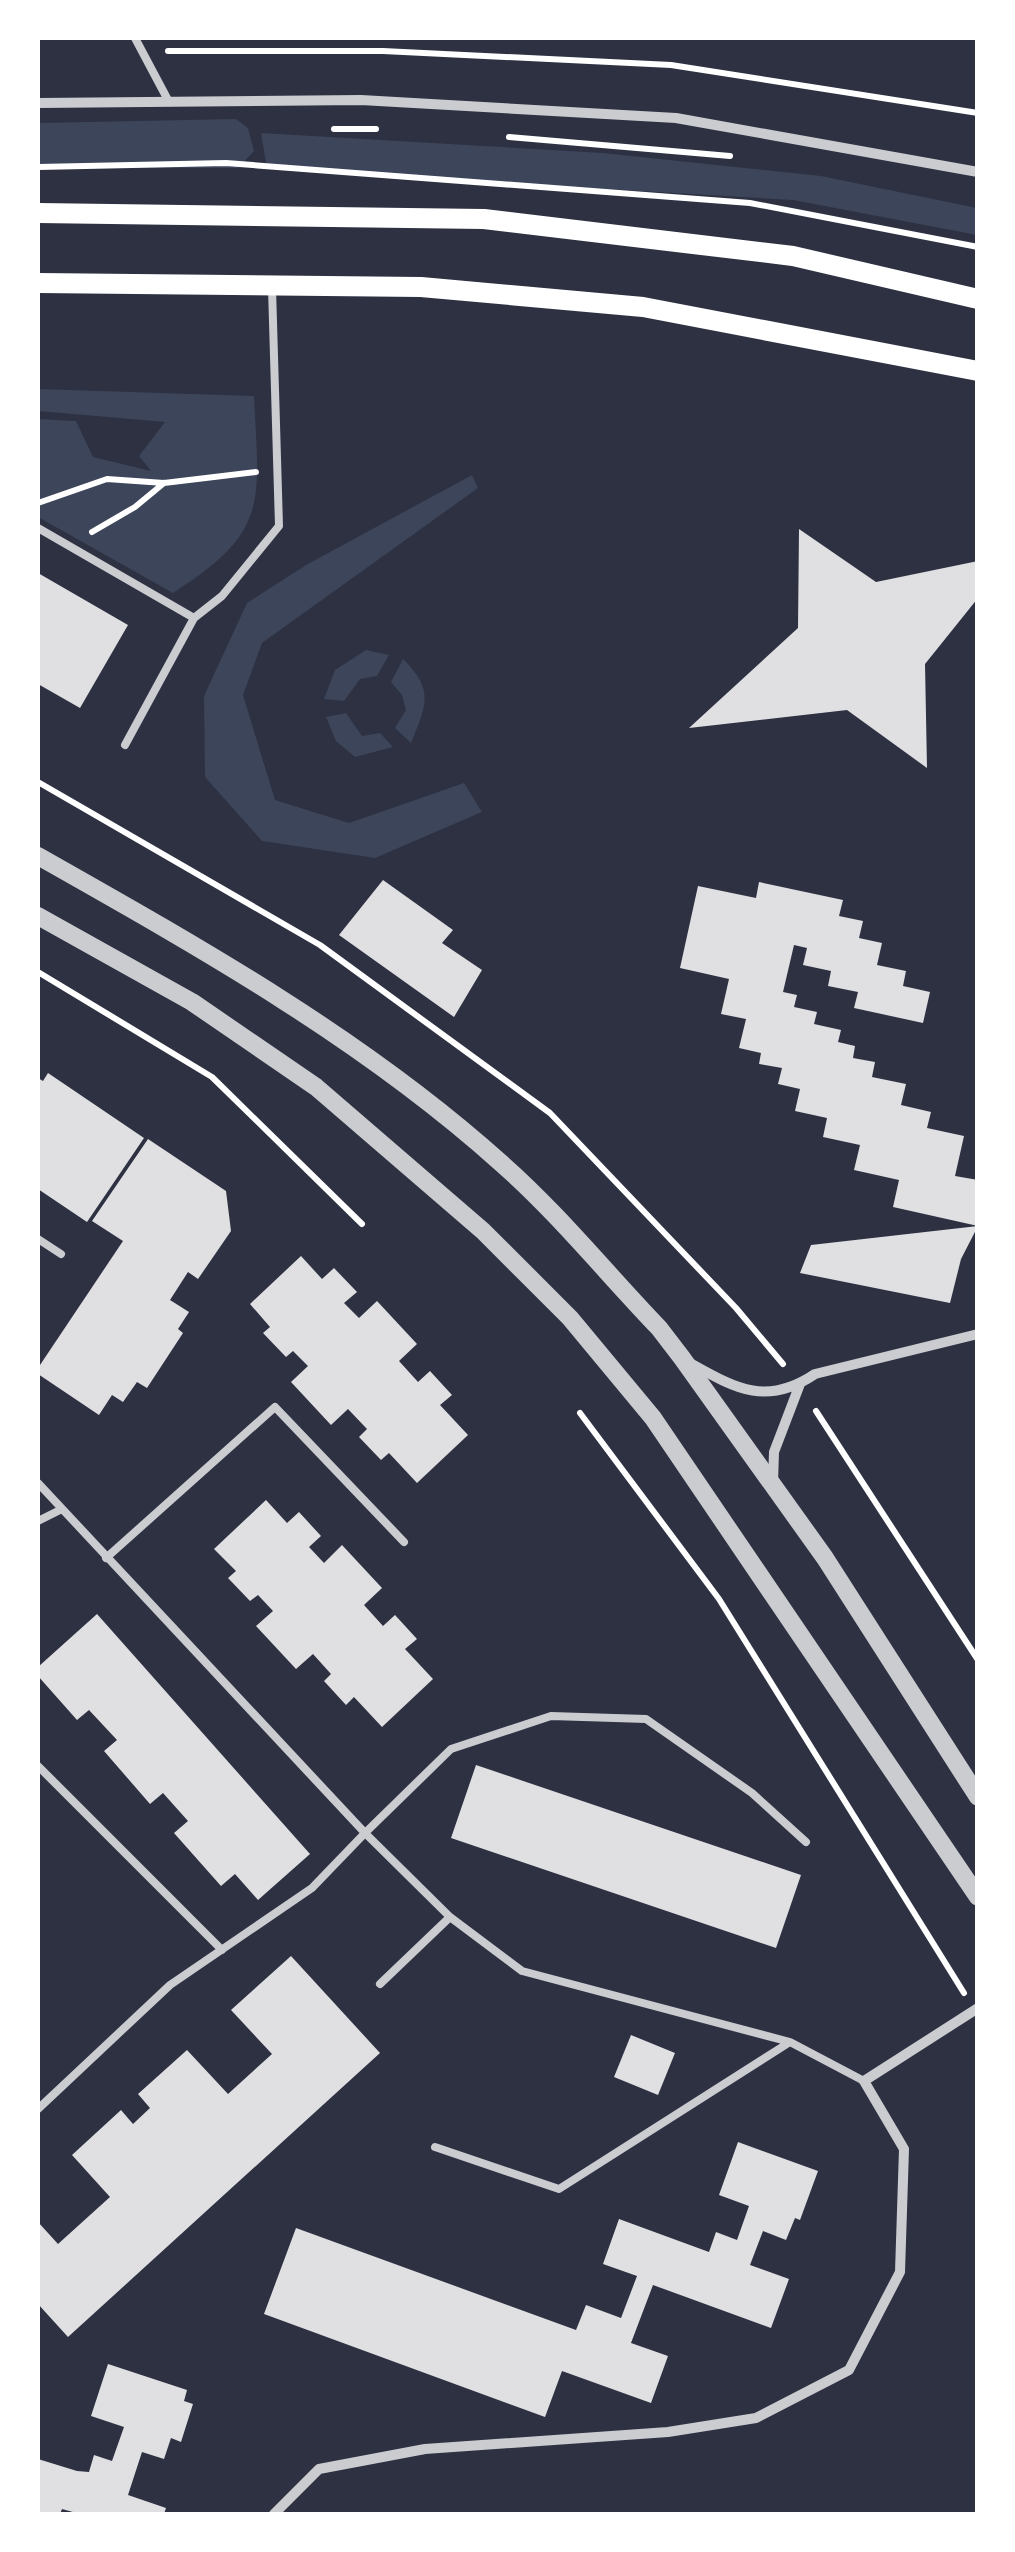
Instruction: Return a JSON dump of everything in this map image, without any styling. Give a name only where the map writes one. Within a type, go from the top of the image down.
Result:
[{"type":"main road","points":[[38,212],[484,220],[793,256],[978,299]]},
{"type":"main road","points":[[38,283],[421,287],[643,308],[978,371]]},
{"type":"street","points":[[38,103],[361,100],[676,118],[978,172]]},
{"type":"street","points":[[38,856],[211,954],[361,1052],[502,1163],[660,1328],[825,1558],[978,1797]]},
{"type":"street","points":[[38,916],[192,1002],[316,1087],[483,1231],[570,1318],[664,1434],[978,1897]]},
{"type":"street","points":[[682,1358],[743,1393],[800,1384],[815,1374],[978,1334]]},
{"type":"street","points":[[773,1486],[774,1452],[800,1384]]},
{"type":"street","points":[[274,2514],[319,2469],[426,2449],[668,2432],[756,2418],[849,2370],[900,2272],[904,2148],[864,2081],[976,2009]]},
{"type":"lane","points":[[135,38],[169,102]]},
{"type":"lane","points":[[125,744],[194,618],[222,596],[279,526],[272,288]]},
{"type":"lane","points":[[38,528],[194,618]]},
{"type":"lane","points":[[38,1239],[61,1254]]},
{"type":"lane","points":[[106,1558],[276,1407],[404,1542]]},
{"type":"lane","points":[[38,1483],[365,1833],[450,1917],[522,1971],[790,2042],[864,2081]]},
{"type":"lane","points":[[38,1521],[62,1509]]},
{"type":"lane","points":[[38,2109],[170,1985],[312,1888],[451,1749],[551,1716],[646,1720],[752,1793],[806,1842]]},
{"type":"lane","points":[[38,1766],[222,1950]]},
{"type":"lane","points":[[380,1984],[450,1917]]},
{"type":"lane","points":[[434,2147],[559,2189],[790,2042]]},
{"type":"path","points":[[142,51],[383,50],[671,65],[978,113]]},
{"type":"path","points":[[318,128],[392,130]]},
{"type":"path","points":[[506,137],[735,156]]},
{"type":"path","points":[[38,503],[107,478],[164,483],[276,470]]},
{"type":"path","points":[[71,548],[135,508],[164,483]]},
{"type":"path","points":[[38,972],[212,1077],[362,1224]]},
{"type":"path","points":[[580,1413],[719,1599],[976,2009]]},
{"type":"shaded area","points":[[236,119],[248,128],[254,151],[238,168],[38,168],[38,123]]},
{"type":"shaded area","points":[[261,133],[603,153],[821,176],[977,208],[977,235],[793,200],[267,169]]},
{"type":"shaded area","points":[[38,389],[254,396],[256,489],[243,532],[205,571],[173,593],[38,517],[38,419],[76,421],[93,457],[151,471],[139,456],[165,422],[38,411]]},
{"type":"shaded area","points":[[472,475],[478,488],[262,643],[243,695],[275,800],[349,823],[464,783],[482,812],[375,858],[262,841],[205,777],[204,696],[247,603],[306,565]]},
{"type":"shaded area","points":[[366,650],[389,655],[377,676],[360,679],[344,701],[324,699],[335,670]]},
{"type":"shaded area","points":[[403,659],[420,680],[425,699],[411,743],[395,728],[406,710],[402,695],[391,682]]},
{"type":"shaded area","points":[[346,713],[362,736],[380,733],[393,747],[355,757],[336,741],[326,717]]},
{"type":"building","points":[[799,529],[876,582],[978,561],[978,598],[925,664],[927,768],[847,710],[689,728],[798,628]]},
{"type":"building","points":[[38,573],[128,625],[80,708],[38,684]]},
{"type":"building","points":[[383,880],[453,930],[442,943],[482,970],[454,1017],[339,935]]},
{"type":"building","points":[[759,882],[843,900],[839,916],[863,921],[859,938],[882,943],[877,965],[906,971],[903,986],[930,992],[923,1023],[854,1008],[858,992],[828,986],[831,971],[803,965],[807,948],[794,945],[783,992],[797,995],[794,1007],[817,1012],[814,1024],[841,1030],[838,1042],[855,1046],[853,1058],[875,1062],[872,1077],[906,1084],[901,1105],[931,1112],[927,1128],[964,1136],[955,1176],[978,1180],[978,1226],[893,1207],[899,1180],[854,1170],[860,1145],[823,1137],[827,1118],[795,1111],[800,1089],[778,1084],[782,1068],[759,1064],[761,1053],[739,1048],[746,1019],[721,1014],[729,979],[680,968],[698,886],[756,898]]},
{"type":"building","points":[[48,1073],[144,1138],[87,1222],[38,1189],[38,1078],[43,1081]]},
{"type":"building","points":[[148,1139],[226,1191],[231,1231],[198,1279],[188,1272],[170,1300],[189,1312],[178,1329],[183,1333],[147,1388],[137,1382],[123,1402],[112,1395],[99,1415],[38,1374],[38,1368],[123,1241],[92,1221]]},
{"type":"building","points":[[978,1226],[961,1259],[950,1303],[800,1273],[811,1245]]},
{"type":"building","points":[[301,1256],[322,1279],[334,1268],[357,1292],[344,1303],[359,1318],[377,1301],[417,1344],[399,1361],[418,1382],[430,1371],[452,1395],[440,1405],[468,1435],[417,1483],[389,1453],[381,1460],[359,1437],[367,1429],[348,1409],[331,1425],[291,1382],[308,1366],[293,1351],[286,1357],[263,1333],[270,1327],[250,1304]]},
{"type":"building","points":[[266,1500],[287,1523],[299,1512],[321,1536],[309,1547],[324,1563],[342,1545],[382,1588],[364,1605],[383,1626],[395,1615],[417,1639],[405,1649],[433,1679],[382,1727],[354,1697],[346,1705],[324,1681],[331,1674],[313,1654],[296,1669],[256,1626],[273,1611],[258,1595],[250,1601],[228,1578],[236,1571],[214,1549]]},
{"type":"building","points":[[97,1614],[310,1854],[258,1900],[235,1874],[221,1886],[174,1833],[188,1821],[163,1793],[150,1804],[104,1751],[117,1740],[89,1710],[77,1720],[38,1676],[38,1667]]},
{"type":"building","points":[[476,1765],[801,1875],[776,1948],[451,1838]]},
{"type":"building","points":[[291,1956],[380,2053],[68,2337],[38,2304],[38,2222],[58,2244],[110,2197],[72,2155],[121,2110],[133,2124],[150,2108],[138,2094],[187,2050],[228,2094],[272,2054],[231,2010]]},
{"type":"building","points":[[631,2035],[675,2053],[658,2095],[614,2077]]},
{"type":"building","points":[[738,2142],[818,2171],[800,2220],[795,2218],[786,2240],[763,2231],[750,2265],[789,2279],[771,2328],[653,2285],[631,2343],[668,2356],[651,2403],[562,2371],[545,2417],[264,2314],[296,2228],[576,2330],[586,2305],[621,2318],[637,2276],[603,2264],[619,2219],[709,2252],[716,2232],[737,2240],[749,2206],[719,2195]]},
{"type":"building","points":[[108,2364],[187,2390],[184,2401],[193,2404],[181,2442],[171,2438],[164,2459],[142,2452],[128,2495],[166,2508],[164,2514],[80,2514],[62,2509],[60,2514],[38,2514],[38,2459],[89,2472],[94,2455],[112,2461],[124,2427],[91,2416]]}]
